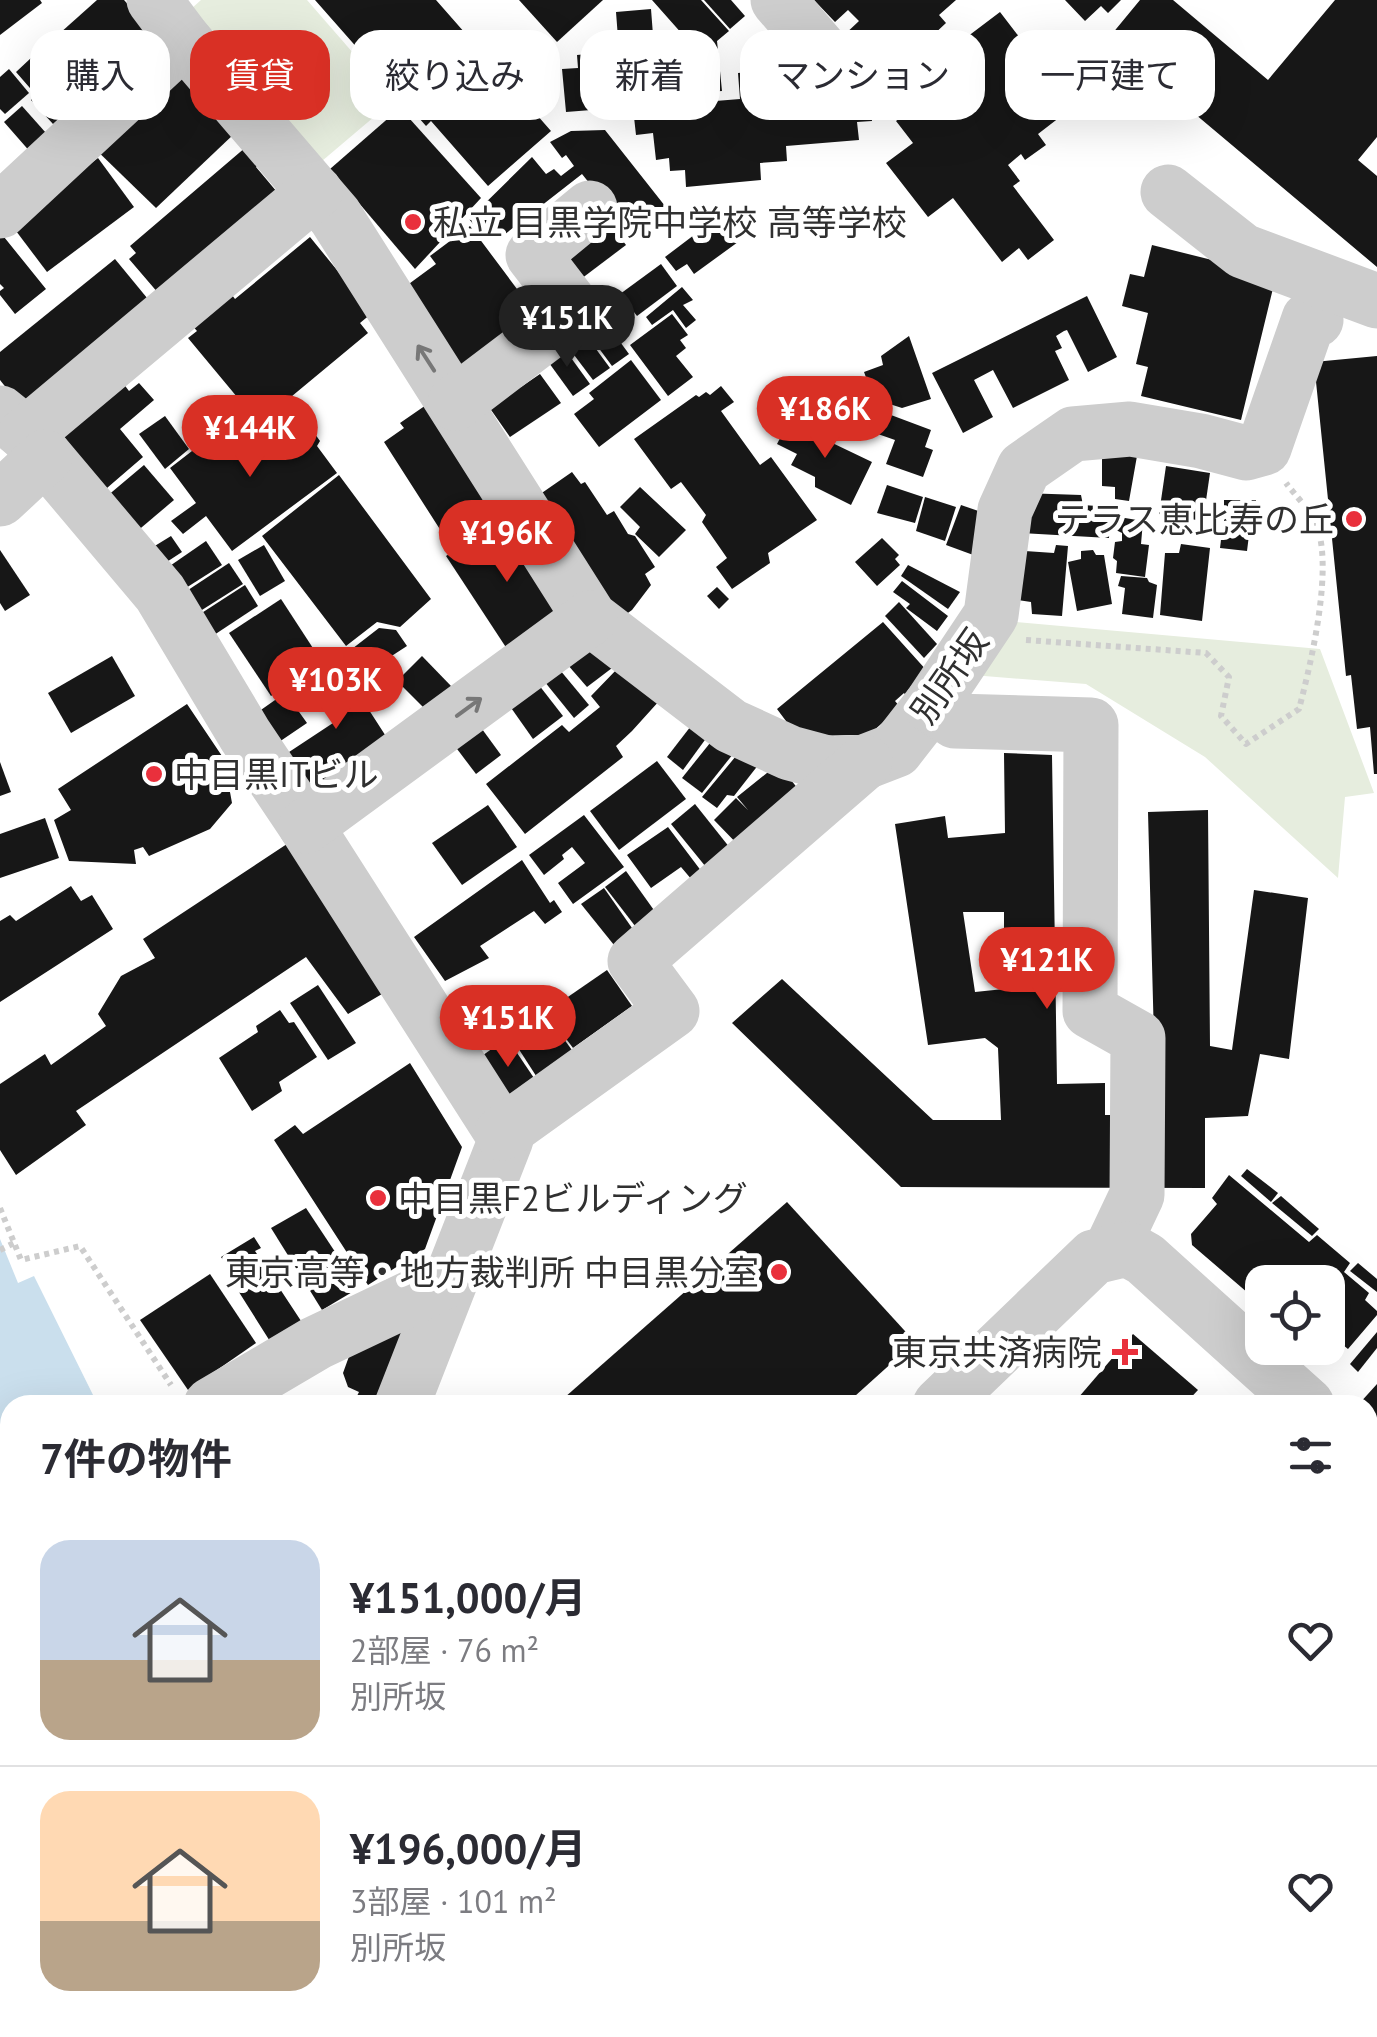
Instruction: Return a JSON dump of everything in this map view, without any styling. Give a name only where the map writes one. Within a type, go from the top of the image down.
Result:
[{"type":"street","points":[[778,0],[804,30]]},
{"type":"street","points":[[0,211],[169,20],[335,216],[590,618],[731,726],[790,754],[831,764],[864,762]]},
{"type":"street","points":[[0,498],[24,435],[315,192]]},
{"type":"street","points":[[1168,192],[1243,251],[1353,316]]},
{"type":"street","points":[[455,404],[576,311],[533,255],[590,208]]},
{"type":"street","name":"別所坂","points":[[502,1133],[672,1011],[635,962],[864,762],[896,750],[931,706],[991,614],[1005,510],[1024,468],[1074,434],[1130,429],[1246,452],[1264,448],[1308,318],[1353,316]]},
{"type":"street","points":[[24,435],[160,593],[245,735],[506,1139],[406,1395]]},
{"type":"street","points":[[306,826],[590,618]]},
{"type":"street","points":[[931,706],[955,721],[1091,725],[1090,1010],[1138,1038],[1137,1195],[1110,1252]]},
{"type":"street","points":[[950,1395],[1094,1257],[1127,1249],[1145,1259],[1296,1395]]},
{"type":"street","points":[[197,1395],[316,1344],[451,1279]]},
{"type":"path","points":[[1017,639],[1206,653],[1229,677],[1222,716],[1246,744],[1299,708],[1314,648],[1323,560],[1315,522],[1279,475]]},
{"type":"path","points":[[0,1208],[7,1247],[21,1260],[80,1246],[191,1395]]},
{"type":"green space","points":[[201,0],[307,0],[350,49],[350,120],[370,120],[322,161],[287,120],[330,120],[330,30],[209,30],[191,9]]},
{"type":"green space","points":[[1004,621],[1320,649],[1374,793],[1345,797],[1338,878],[1205,757],[1086,684],[972,675]]},
{"type":"water","points":[[0,1239],[18,1283],[34,1276],[93,1395],[0,1395]]},
{"type":"building","points":[[0,0],[40,0],[42,3],[0,35]]},
{"type":"building","points":[[97,0],[124,0],[151,30],[63,30]]},
{"type":"building","points":[[315,0],[436,0],[462,30],[350,30],[350,40]]},
{"type":"building","points":[[519,0],[603,0],[560,39],[560,30],[546,30]]},
{"type":"building","points":[[652,0],[701,0],[729,31],[720,38],[720,30],[679,30]]},
{"type":"building","points":[[704,0],[731,0],[745,16],[730,29]]},
{"type":"building","points":[[814,0],[956,0],[939,15],[946,23],[939,30],[849,30],[859,21],[848,10],[835,22]]},
{"type":"building","points":[[1065,0],[1121,0],[1108,13],[1101,6],[1085,21]]},
{"type":"building","points":[[1140,0],[1173,0],[1209,30],[1115,30]]},
{"type":"building","points":[[1335,0],[1377,0],[1377,137],[1358,160],[1377,176],[1377,267],[1202,120],[1215,120],[1215,35],[1268,80]]},
{"type":"building","points":[[651,9],[653,30],[617,30],[616,12]]},
{"type":"building","points":[[1000,12],[1014,30],[1005,30],[1005,120],[1056,120],[1038,134],[1046,145],[1025,160],[1021,154],[1008,165],[1020,181],[1013,186],[1054,240],[1028,260],[1019,248],[1002,262],[953,198],[928,217],[886,163],[913,143],[897,120],[985,120],[985,30],[976,30]]},
{"type":"building","points":[[580,55],[580,111],[566,112],[562,69],[578,68]]},
{"type":"building","points":[[30,59],[30,88],[16,72]]},
{"type":"building","points":[[170,62],[190,82],[190,120],[223,120],[235,133],[156,208],[87,141],[109,120],[170,120]]},
{"type":"building","points":[[9,69],[29,93],[5,114],[0,109],[0,77]]},
{"type":"building","points":[[740,99],[740,120],[872,121],[857,122],[859,140],[786,146],[787,161],[760,163],[761,180],[686,187],[685,170],[670,171],[669,158],[656,160],[653,133],[636,135],[634,120],[720,120],[720,101]]},
{"type":"building","points":[[22,106],[30,120],[46,133],[32,154],[4,122]]},
{"type":"building","points":[[386,120],[411,120],[481,198],[415,269],[330,169]]},
{"type":"building","points":[[421,120],[541,120],[551,131],[488,186],[431,121],[426,126]]},
{"type":"building","points":[[605,130],[665,206],[630,234],[582,174],[504,235],[500,231],[487,241],[469,219],[532,157],[546,174],[554,169],[561,176],[574,166],[550,142],[571,131]]},
{"type":"building","points":[[246,147],[260,163],[256,167],[277,192],[159,294],[129,259],[136,253],[130,246]]},
{"type":"building","points":[[98,158],[134,207],[47,272],[10,223]]},
{"type":"building","points":[[714,209],[738,242],[694,274],[687,264],[676,271],[665,257],[698,232],[692,225]]},
{"type":"building","points":[[601,212],[626,245],[577,282],[552,248]]},
{"type":"building","points":[[470,226],[523,297],[518,302],[535,325],[467,376],[402,289],[436,264],[430,256]]},
{"type":"building","points":[[0,232],[46,289],[15,314],[0,295],[4,288],[0,284]]},
{"type":"building","points":[[310,237],[372,313],[360,323],[368,333],[268,416],[262,407],[252,415],[188,338],[197,331],[190,323],[229,291],[235,299]]},
{"type":"building","points":[[1152,245],[1276,276],[1241,420],[1141,396],[1148,367],[1136,364],[1148,313],[1122,306],[1130,274],[1144,277]]},
{"type":"building","points":[[115,259],[152,304],[23,409],[0,380],[0,352]]},
{"type":"building","points":[[661,264],[677,286],[637,316],[620,294]]},
{"type":"building","points":[[682,287],[693,300],[683,305],[696,320],[686,328],[673,310],[652,325],[646,317]]},
{"type":"building","points":[[1087,296],[1117,357],[1088,372],[1067,330],[1064,331],[1056,336],[1062,348],[1055,351],[1069,380],[1013,408],[993,370],[974,380],[993,417],[963,433],[932,373]]},
{"type":"building","points":[[672,314],[688,335],[680,340],[686,348],[676,356],[693,377],[668,396],[630,345]]},
{"type":"building","points":[[601,316],[629,354],[612,366],[584,328]]},
{"type":"building","points":[[582,330],[610,368],[593,380],[565,343]]},
{"type":"building","points":[[909,336],[931,399],[902,408],[874,399],[864,372],[883,365],[881,356]]},
{"type":"building","points":[[561,344],[590,384],[573,396],[544,356]]},
{"type":"building","name":"テラス恵比寿の丘","points":[[1377,356],[1374,774],[1370,727],[1357,729],[1351,675],[1346,676],[1314,362]]},
{"type":"building","points":[[631,360],[661,400],[599,447],[574,414],[594,399],[589,393]]},
{"type":"building","points":[[540,374],[561,403],[510,437],[489,407],[518,383],[521,387]]},
{"type":"building","points":[[120,379],[129,391],[139,383],[154,400],[120,429],[143,457],[107,488],[54,432]]},
{"type":"building","points":[[721,386],[734,402],[721,411],[760,465],[771,457],[817,520],[768,553],[770,563],[732,589],[716,567],[727,558],[702,522],[706,515],[681,482],[671,489],[634,439],[696,395],[710,395]]},
{"type":"building","points":[[843,397],[931,430],[925,447],[933,450],[923,477],[886,464],[895,440],[835,419]]},
{"type":"building","points":[[429,403],[501,512],[450,545],[384,442],[404,428],[400,423]]},
{"type":"building","points":[[165,416],[189,449],[165,469],[139,434]]},
{"type":"building","points":[[791,417],[824,433],[824,439],[872,462],[851,505],[815,487],[815,477],[791,465],[797,454],[777,444]]},
{"type":"building","points":[[295,420],[301,427],[307,423],[320,441],[317,446],[337,473],[232,551],[206,516],[183,534],[171,521],[196,503],[170,468],[227,424],[240,441],[252,433],[262,444]]},
{"type":"building","points":[[1102,445],[1137,456],[1129,501],[1115,499],[1115,487],[1102,486]]},
{"type":"building","points":[[144,465],[174,500],[135,533],[106,497]]},
{"type":"building","points":[[1166,466],[1210,473],[1203,521],[1159,514]]},
{"type":"building","points":[[572,472],[581,484],[585,482],[607,515],[614,511],[655,567],[645,574],[651,585],[632,610],[618,620],[536,497]]},
{"type":"building","points":[[339,475],[431,599],[400,627],[377,622],[346,646],[262,536]]},
{"type":"building","points":[[887,485],[923,497],[915,523],[877,513]]},
{"type":"building","points":[[640,487],[686,530],[659,557],[635,534],[640,527],[620,507]]},
{"type":"building","points":[[1022,493],[1081,495],[1083,505],[1111,507],[1109,538],[1021,533]]},
{"type":"building","points":[[925,497],[956,507],[945,541],[916,531]]},
{"type":"building","points":[[1224,500],[1256,500],[1256,523],[1224,522]]},
{"type":"building","points":[[961,505],[990,515],[976,556],[946,545]]},
{"type":"building","points":[[505,517],[568,614],[509,652],[446,556]]},
{"type":"building","points":[[1119,517],[1143,521],[1141,544],[1149,545],[1145,577],[1116,573],[1115,542],[1122,541],[1122,533],[1116,530]]},
{"type":"building","points":[[1223,523],[1250,527],[1247,551],[1220,548]]},
{"type":"building","points":[[171,536],[182,552],[156,569],[145,552]]},
{"type":"building","points":[[882,538],[899,555],[895,559],[900,565],[877,586],[855,562]]},
{"type":"building","points":[[206,541],[222,565],[178,593],[164,570]]},
{"type":"building","points":[[1181,544],[1210,548],[1202,621],[1160,615],[1165,553],[1179,553]]},
{"type":"building","points":[[264,545],[285,581],[260,596],[238,560]]},
{"type":"building","points":[[1056,545],[1068,546],[1062,616],[1032,614],[1031,602],[1010,599],[1025,551],[1054,553]]},
{"type":"building","points":[[0,550],[30,595],[5,611],[0,603]]},
{"type":"building","points":[[1093,550],[1096,555],[1104,555],[1112,604],[1077,611],[1068,562],[1081,559],[1081,551]]},
{"type":"building","points":[[229,563],[243,584],[194,615],[182,594]]},
{"type":"building","points":[[908,565],[960,592],[948,609],[901,576]]},
{"type":"building","points":[[1121,576],[1147,578],[1157,585],[1153,618],[1122,614],[1125,588],[1118,586]]},
{"type":"building","points":[[902,581],[948,616],[937,631],[906,608],[910,604],[893,592]]},
{"type":"building","points":[[245,585],[258,606],[211,637],[197,616]]},
{"type":"building","points":[[717,587],[729,599],[719,609],[707,596]]},
{"type":"building","points":[[281,599],[322,662],[271,696],[229,633]]},
{"type":"building","points":[[899,602],[937,644],[924,658],[885,616]]},
{"type":"building","points":[[883,622],[928,672],[908,699],[904,693],[895,701],[900,707],[861,742],[855,735],[806,736],[783,724],[786,721],[777,709]]},
{"type":"building","points":[[379,628],[396,630],[407,646],[353,681],[339,659]]},
{"type":"building","points":[[586,649],[616,665],[587,687],[567,664]]},
{"type":"building","points":[[112,656],[135,696],[71,733],[48,693]]},
{"type":"building","points":[[422,656],[452,687],[427,711],[397,681]]},
{"type":"building","points":[[338,662],[389,741],[307,793],[283,756],[333,723],[308,682]]},
{"type":"building","points":[[555,664],[589,705],[574,718],[540,676]]},
{"type":"building","points":[[619,667],[660,700],[616,746],[623,757],[525,834],[486,784],[562,725],[569,732],[600,707],[591,696]]},
{"type":"building","points":[[535,680],[563,716],[533,739],[507,702]]},
{"type":"building","points":[[295,686],[307,701],[297,709],[307,723],[279,742],[258,712]]},
{"type":"building","name":"中目黒ITビル","points":[[187,704],[224,759],[232,803],[210,829],[149,856],[143,847],[134,850],[136,864],[69,861],[54,820],[71,810],[58,789]]},
{"type":"building","points":[[474,718],[501,755],[476,774],[448,737]]},
{"type":"building","points":[[694,722],[710,733],[683,770],[667,757]]},
{"type":"building","points":[[718,733],[737,749],[702,793],[682,778]]},
{"type":"building","points":[[741,750],[759,764],[734,796],[727,795],[717,808],[702,797]]},
{"type":"building","points":[[1004,753],[1052,755],[1057,1084],[1105,1083],[1105,1115],[1156,1115],[1148,812],[1208,810],[1210,1046],[1232,1050],[1254,890],[1308,898],[1289,1059],[1260,1054],[1248,1116],[1205,1118],[1205,1188],[901,1187],[732,1023],[782,979],[933,1120],[1001,1120],[998,1048],[985,1038],[928,1045],[895,824],[945,816],[948,838],[1005,833]],"holes":[[[963,912],[1004,912],[1004,989],[975,992]]]},
{"type":"building","points":[[657,761],[686,799],[619,850],[590,811]]},
{"type":"building","points":[[0,762],[11,792],[0,796]]},
{"type":"building","points":[[778,764],[803,795],[744,851],[714,820],[736,798],[748,810],[737,797]]},
{"type":"building","points":[[695,804],[734,853],[710,872],[671,824]]},
{"type":"building","points":[[488,805],[517,847],[462,885],[432,843]]},
{"type":"building","points":[[584,815],[624,867],[573,904],[558,883],[585,863],[572,847],[544,875],[529,855]]},
{"type":"building","points":[[45,818],[59,858],[0,878],[0,834]]},
{"type":"building","points":[[668,827],[708,880],[698,887],[681,867],[651,888],[627,855]]},
{"type":"building","points":[[290,842],[382,994],[348,1014],[306,957],[76,1111],[86,1125],[16,1175],[0,1150],[0,1084],[45,1054],[51,1065],[106,1026],[98,1014],[121,976],[155,958],[143,939]]},
{"type":"building","points":[[522,860],[550,903],[554,900],[562,912],[545,924],[534,911],[480,946],[489,958],[445,981],[414,937]]},
{"type":"building","points":[[626,871],[661,920],[642,935],[605,887]]},
{"type":"building","points":[[71,886],[81,901],[92,895],[113,929],[0,1002],[0,921],[10,915],[16,921]]},
{"type":"building","points":[[604,888],[639,938],[618,950],[581,904]]},
{"type":"building","points":[[607,970],[632,1006],[573,1048],[546,1012]]},
{"type":"building","points":[[318,985],[356,1043],[328,1060],[290,1003]]},
{"type":"building","points":[[280,1010],[289,1023],[294,1022],[317,1057],[279,1082],[282,1091],[252,1111],[219,1058],[258,1032],[256,1026]]},
{"type":"building","points":[[545,1013],[577,1057],[540,1082],[511,1037]]},
{"type":"building","points":[[507,1038],[536,1081],[509,1102],[479,1058]]},
{"type":"building","name":"中目黒F2ビルディング","points":[[410,1063],[462,1147],[425,1249],[368,1285],[274,1140],[295,1125],[303,1134]]},
{"type":"building","points":[[1247,1169],[1278,1193],[1271,1202],[1241,1176]]},
{"type":"building","points":[[1229,1175],[1309,1242],[1317,1235],[1350,1263],[1345,1270],[1345,1265],[1245,1265],[1245,1290],[1192,1245],[1191,1234],[1217,1204],[1212,1198]]},
{"type":"building","points":[[1281,1196],[1319,1229],[1312,1236],[1272,1203]]},
{"type":"building","name":"東京高等・地方裁判所 中目黒分室","points":[[787,1202],[915,1342],[856,1395],[567,1395]]},
{"type":"building","points":[[306,1208],[359,1288],[322,1310],[271,1228]]},
{"type":"building","points":[[254,1237],[261,1248],[255,1251],[307,1330],[273,1346],[221,1257]]},
{"type":"building","points":[[1358,1263],[1377,1279],[1377,1292],[1350,1271]]},
{"type":"building","points":[[1345,1273],[1369,1293],[1365,1300],[1377,1311],[1348,1349]]},
{"type":"building","points":[[210,1274],[256,1343],[188,1390],[140,1320]]},
{"type":"building","points":[[408,1319],[378,1395],[358,1395],[359,1392],[348,1387],[343,1373],[360,1326]]},
{"type":"building","points":[[1377,1332],[1377,1348],[1358,1372],[1350,1364]]},
{"type":"building","points":[[1133,1334],[1198,1390],[1193,1395],[1081,1395]]},
{"type":"place","name":"私立 目黒学院中学校 高等学校","points":[[413,222]]},
{"type":"place","name":"テラス恵比寿の丘","points":[[1354,519]]},
{"type":"place","name":"中目黒ITビル","points":[[154,774]]},
{"type":"place","name":"中目黒F2ビルディング","points":[[378,1198]]},
{"type":"place","name":"東京高等・地方裁判所 中目黒分室","points":[[779,1272]]},
{"type":"place","name":"東京共済病院","points":[[1125,1352]]}]
